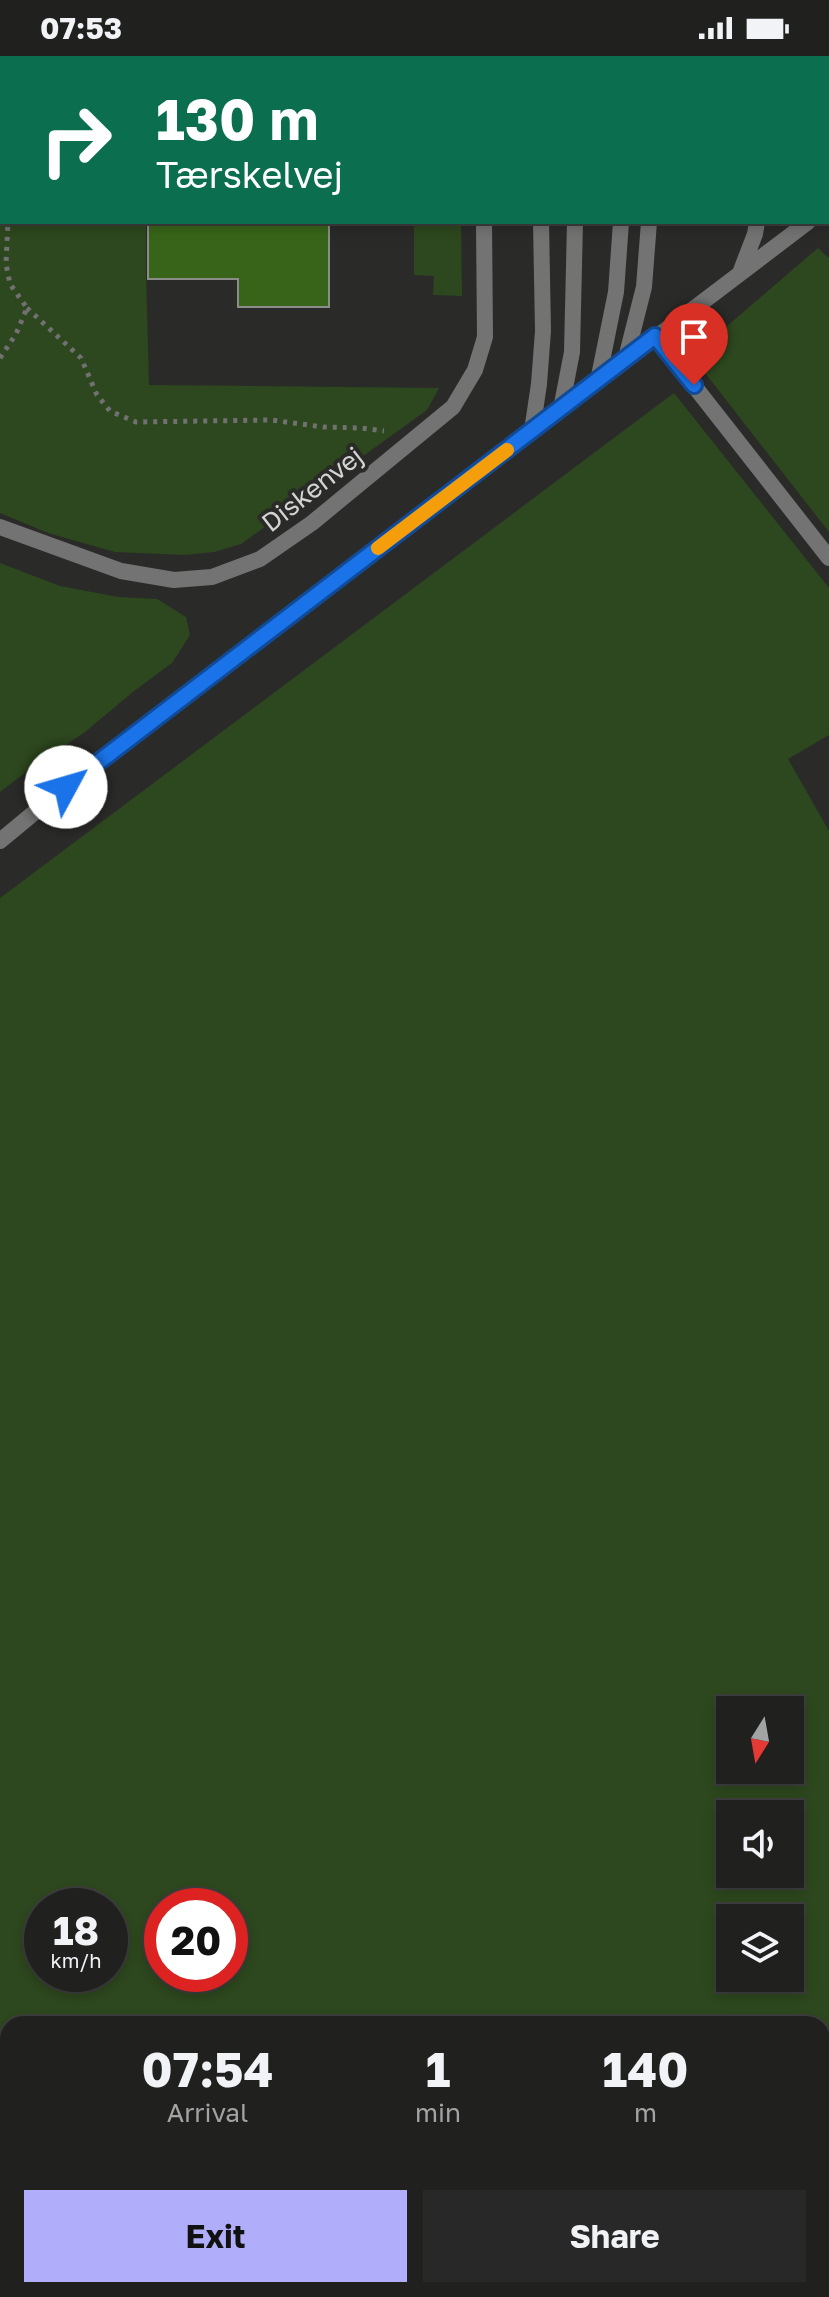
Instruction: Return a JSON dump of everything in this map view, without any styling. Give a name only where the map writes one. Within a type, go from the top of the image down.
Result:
[{"type":"lane","name":"Diskenvej","points":[[0,527],[121,571],[174,580],[212,577],[260,559],[312,523],[453,407],[475,370],[485,337],[484,224]]},
{"type":"lane","points":[[532,431],[543,331],[541,224]]},
{"type":"lane","points":[[561,409],[572,352],[575,224]]},
{"type":"lane","points":[[598,381],[616,292],[621,224]]},
{"type":"lane","points":[[626,358],[644,287],[649,224]]},
{"type":"lane","points":[[740,274],[757,224]]},
{"type":"lane","points":[[777,247],[786,224]]},
{"type":"lane","points":[[0,841],[87,769],[806,224]]},
{"type":"lane","points":[[655,336],[829,558]]},
{"type":"path","points":[[8,224],[6,264],[10,284],[27,308],[81,358],[97,395],[110,411],[136,422],[271,420],[419,435]]},
{"type":"path","points":[[0,358],[16,334],[27,308]]},
{"type":"green space","points":[[0,224],[146,224],[149,385],[439,388],[427,410],[241,544],[214,552],[184,555],[115,552],[48,533],[0,513]]},
{"type":"green space","points":[[414,224],[461,224],[462,296],[433,295],[434,276],[414,275]]},
{"type":"green space","points":[[818,248],[829,258],[829,532],[705,373],[712,339]]},
{"type":"green space","points":[[674,393],[829,588],[829,735],[788,759],[829,831],[829,2016],[0,2016],[0,898]]},
{"type":"green space","points":[[0,563],[60,586],[118,597],[157,599],[186,617],[190,635],[172,663],[85,732],[0,792]]},
{"type":"building","points":[[148,224],[329,224],[329,307],[238,307],[238,279],[148,279]]},
{"type":"slow traffic","points":[[378,548],[507,450]]},
{"type":"route","points":[[66,787],[655,336],[694,385]]}]
